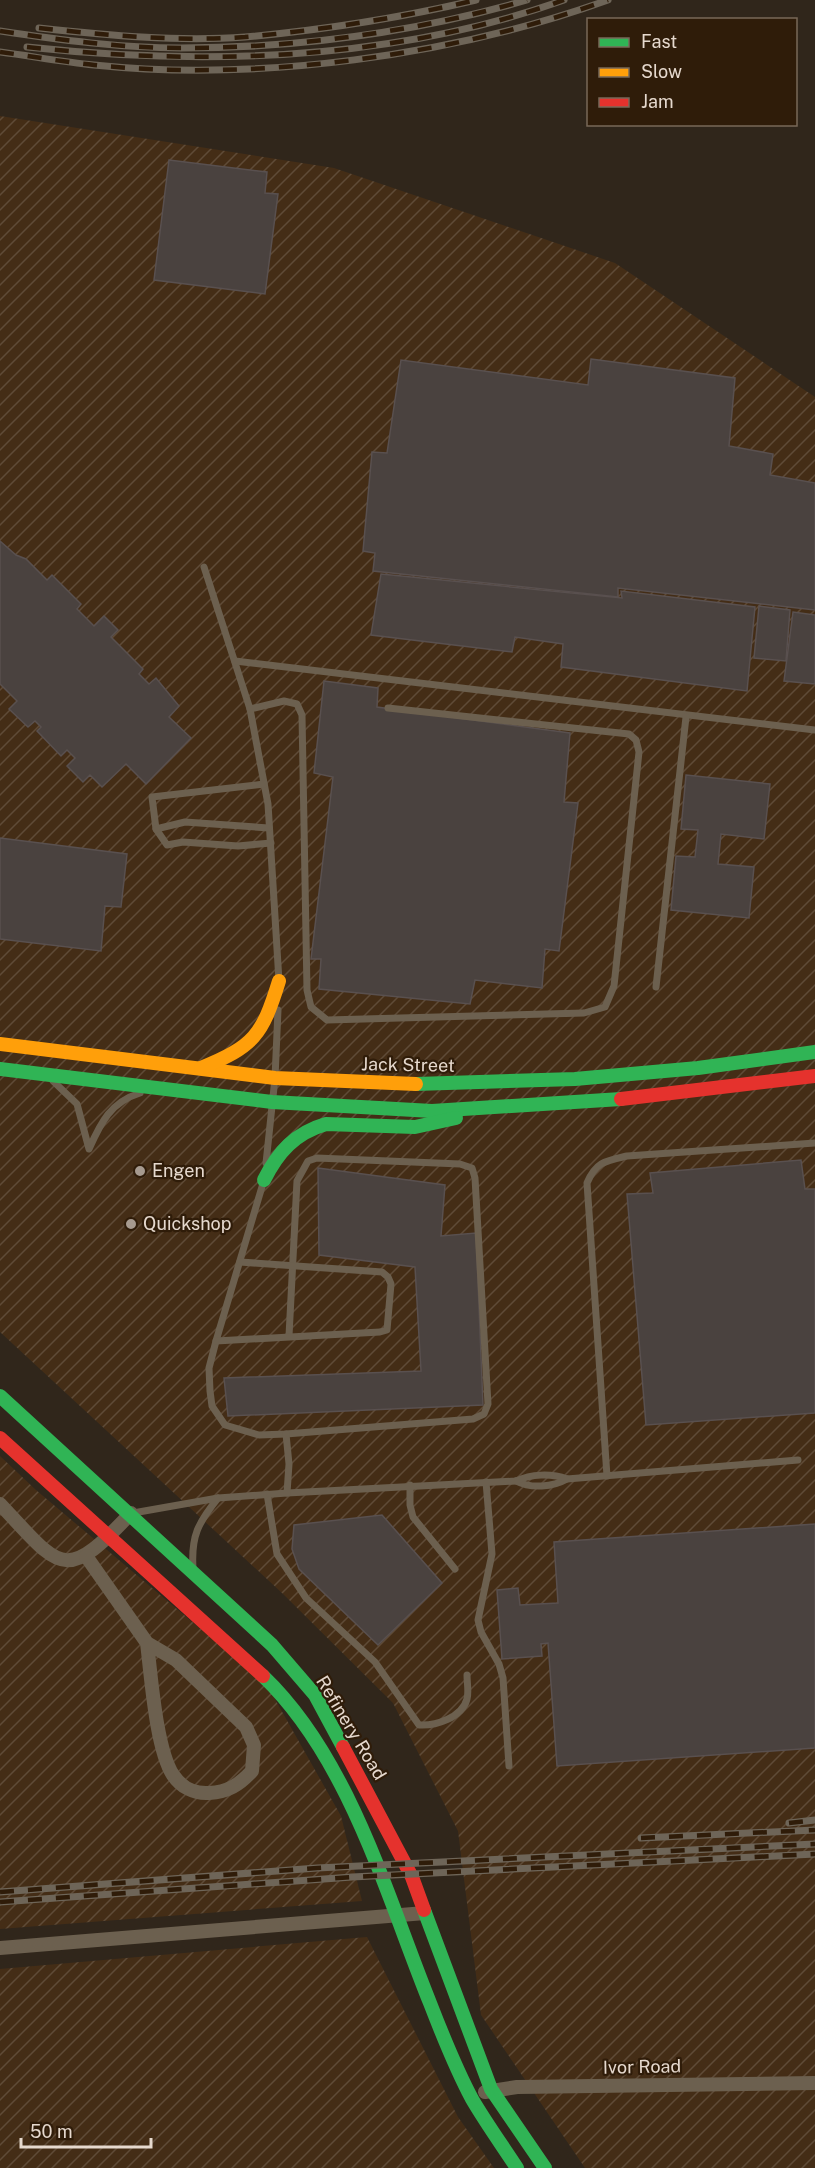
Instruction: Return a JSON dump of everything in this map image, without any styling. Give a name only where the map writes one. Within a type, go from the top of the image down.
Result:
[{"type":"main road","points":[[198,1069],[238,1053],[255,1040],[267,1022],[279,981]]},
{"type":"main road","name":"Jack Street","points":[[0,1044],[275,1078],[434,1085],[563,1080],[698,1068],[815,1052]]},
{"type":"main road","points":[[0,1069],[272,1102],[432,1111],[699,1091],[815,1076]]},
{"type":"main road","points":[[264,1180],[284,1147],[301,1132],[314,1126],[333,1124],[415,1127],[496,1107]]},
{"type":"main road","name":"Refinery Road","points":[[0,1396],[131,1513],[194,1576],[272,1645],[316,1698],[392,1834],[412,1877],[491,2089],[545,2168]]},
{"type":"main road","name":"Refinery Road","points":[[0,1438],[218,1633],[283,1695],[332,1769],[368,1842],[430,2004],[472,2098],[517,2168]]},
{"type":"main road","points":[[295,1714],[316,1698]]},
{"type":"street","points":[[0,1504],[54,1559],[69,1562],[86,1556],[131,1513]]},
{"type":"street","points":[[86,1556],[147,1642],[176,1660],[223,1702],[246,1727],[254,1745],[252,1771],[233,1789],[204,1793],[191,1791],[172,1774],[161,1740],[147,1642]]},
{"type":"street","points":[[0,1948],[423,1908]]},
{"type":"street","name":"Ivor Road","points":[[472,2098],[491,2089],[517,2087],[815,2083]]},
{"type":"lane","points":[[204,567],[250,709],[264,784],[271,843],[279,981],[275,1078],[264,1180],[209,1368],[210,1391],[218,1417],[225,1425],[259,1435],[286,1434],[473,1419],[483,1414],[488,1404],[475,1178],[472,1168],[460,1164],[317,1158],[308,1161],[297,1181],[291,1265],[290,1336]]},
{"type":"lane","points":[[235,662],[686,717],[815,730]]},
{"type":"lane","points":[[250,709],[284,701],[297,704],[302,715],[307,990],[311,1007],[327,1020],[584,1013],[605,1007],[614,986],[639,752],[636,740],[629,734],[388,708]]},
{"type":"lane","points":[[656,987],[686,717]]},
{"type":"lane","points":[[264,784],[152,797],[156,829],[167,845],[183,842],[238,846],[271,843]]},
{"type":"lane","points":[[156,829],[185,822],[269,828]]},
{"type":"lane","points":[[37,1074],[52,1080],[77,1104],[89,1149],[106,1113],[116,1104],[131,1096],[160,1088]]},
{"type":"lane","points":[[607,1476],[587,1183],[593,1169],[606,1161],[627,1156],[815,1143]]},
{"type":"lane","points":[[216,1341],[380,1332],[387,1329],[391,1284],[388,1276],[382,1272],[240,1262]]},
{"type":"lane","points":[[286,1434],[289,1464],[287,1493]]},
{"type":"lane","points":[[131,1513],[218,1498],[267,1494],[486,1482],[516,1481],[525,1486],[558,1484],[567,1479],[798,1460]]},
{"type":"lane","points":[[486,1482],[492,1554],[478,1620],[481,1632],[499,1664],[502,1678],[509,1766]]},
{"type":"lane","points":[[410,1485],[413,1517],[454,1569]]},
{"type":"lane","points":[[267,1494],[277,1554],[306,1598],[375,1662],[419,1725],[434,1726],[462,1708],[467,1700],[467,1675]]},
{"type":"lane","points":[[194,1576],[192,1551],[198,1524],[218,1498]]},
{"type":"shaded area","points":[[0,116],[334,168],[615,263],[815,397],[815,2168],[585,2168],[481,2015],[458,1831],[393,1703],[282,1593],[0,1332]]},
{"type":"shaded area","points":[[0,1456],[36,1490],[267,1685],[341,1816],[362,1901],[0,1929]]},
{"type":"shaded area","points":[[367,1937],[458,2117],[494,2168],[0,2168],[0,1969]]},
{"type":"building","points":[[169,160],[267,172],[265,193],[278,194],[265,294],[154,280]]},
{"type":"building","points":[[591,359],[735,378],[729,446],[773,454],[770,475],[815,483],[815,610],[618,588],[618,597],[373,571],[375,553],[363,551],[372,452],[387,453],[401,360],[588,385]]},
{"type":"building","points":[[0,541],[16,555],[26,559],[47,580],[52,575],[81,604],[77,609],[94,626],[104,616],[118,630],[111,637],[143,669],[139,674],[149,684],[156,678],[179,706],[169,717],[191,738],[146,784],[126,764],[102,787],[90,775],[83,782],[67,766],[75,758],[67,750],[61,756],[37,731],[41,727],[35,721],[28,727],[9,709],[17,701],[0,684]]},
{"type":"building","points":[[381,574],[622,598],[621,591],[755,607],[747,691],[561,667],[563,644],[515,637],[512,652],[371,635]]},
{"type":"building","points":[[759,606],[790,610],[786,661],[754,658]]},
{"type":"building","points":[[793,612],[815,615],[815,684],[784,681]]},
{"type":"building","points":[[324,681],[378,688],[377,707],[570,733],[564,802],[578,803],[559,951],[545,949],[542,988],[475,980],[470,1004],[319,989],[321,959],[311,959],[333,777],[314,773]]},
{"type":"building","points":[[686,775],[770,784],[764,839],[721,834],[718,864],[754,867],[749,918],[671,910],[676,856],[695,857],[698,830],[681,829]]},
{"type":"building","points":[[0,838],[127,854],[121,907],[105,906],[101,951],[0,939]]},
{"type":"building","points":[[801,1160],[805,1189],[815,1189],[815,1413],[646,1425],[627,1194],[653,1193],[650,1173]]},
{"type":"building","points":[[318,1168],[445,1185],[441,1236],[476,1233],[483,1405],[228,1416],[224,1378],[421,1371],[415,1267],[319,1255]]},
{"type":"building","points":[[382,1515],[442,1583],[378,1645],[299,1569],[292,1549],[294,1525]]},
{"type":"building","points":[[815,1524],[815,1748],[557,1766],[548,1643],[541,1644],[542,1656],[502,1659],[497,1590],[518,1588],[520,1605],[558,1603],[554,1542]]},
{"type":"railway","points":[[39,28],[168,38],[245,37],[361,23],[476,0]]},
{"type":"railway","points":[[0,31],[136,47],[268,45],[399,29],[527,0]]},
{"type":"railway","points":[[27,47],[162,56],[230,57],[298,54],[366,47],[433,36],[499,20],[564,0]]},
{"type":"railway","points":[[0,52],[82,64],[157,69],[222,70],[288,67],[420,50],[548,20],[608,0]]},
{"type":"railway","points":[[789,1823],[815,1820]]},
{"type":"railway","points":[[641,1838],[815,1830]]},
{"type":"railway","points":[[0,1892],[317,1868],[815,1844]]},
{"type":"railway","points":[[0,1902],[352,1877],[815,1854]]},
{"type":"traffic: fast","points":[[416,1084],[575,1079],[698,1068],[815,1052]]},
{"type":"traffic: fast","points":[[0,1069],[272,1102],[432,1111],[621,1099]]},
{"type":"traffic: fast","points":[[264,1180],[275,1161],[296,1138],[326,1124],[415,1127],[456,1118]]},
{"type":"traffic: fast","points":[[0,1396],[272,1645],[315,1695],[343,1747]]},
{"type":"traffic: fast","points":[[263,1676],[293,1709],[319,1746],[342,1787],[380,1873],[460,2076],[477,2108],[517,2168]]},
{"type":"traffic: fast","points":[[424,1910],[491,2089],[545,2168]]},
{"type":"traffic: slow","points":[[201,1068],[233,1053],[254,1037],[267,1015],[279,981]]},
{"type":"traffic: slow","points":[[0,1044],[275,1078],[416,1084]]},
{"type":"traffic: jam","points":[[621,1099],[815,1076]]},
{"type":"traffic: jam","points":[[0,1438],[263,1676]]},
{"type":"traffic: jam","points":[[343,1747],[412,1877],[424,1910]]},
{"type":"place","name":"Engen","points":[[140,1171]]},
{"type":"place","name":"Quickshop","points":[[131,1224]]}]
